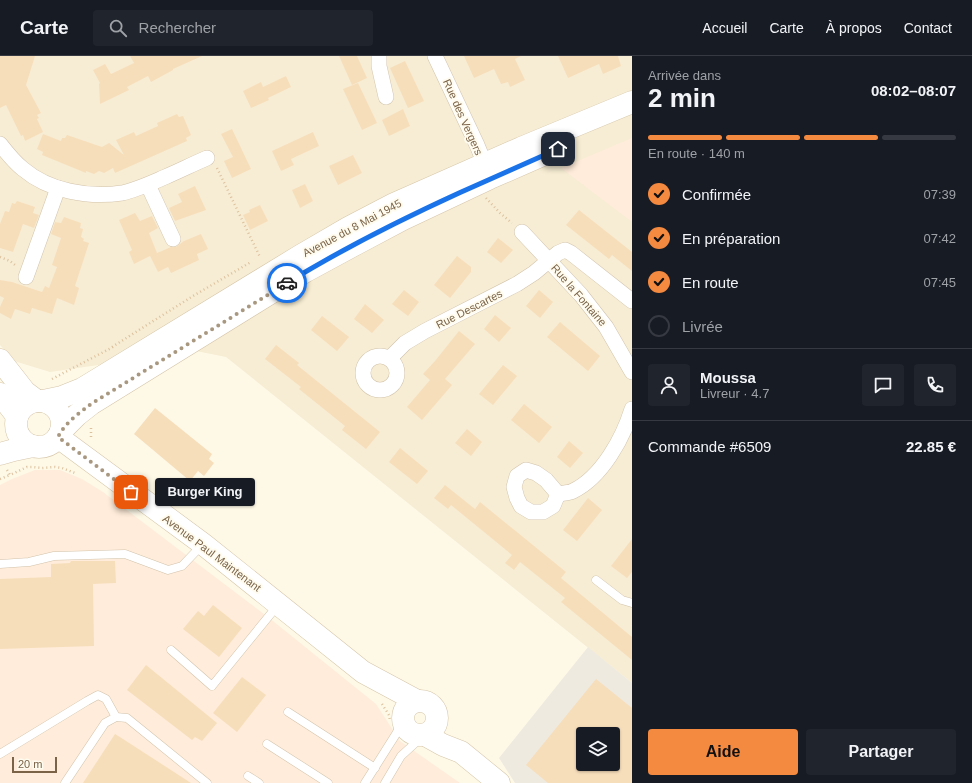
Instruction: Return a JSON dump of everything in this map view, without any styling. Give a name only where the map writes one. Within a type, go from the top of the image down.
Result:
[{"type":"main road","name":"Avenue du 8 Mai 1945","points":[[3,462],[14,450],[33,446],[40,447],[53,442],[76,415],[91,404],[306,271],[487,172],[529,145],[632,102]]},
{"type":"main road","name":"Avenue du 8 Mai 1945","points":[[11,423],[20,410],[31,402],[62,398],[82,389],[300,256],[348,228],[394,204],[487,172],[632,118]]},
{"type":"main road","points":[[0,360],[25,392],[40,401],[49,403],[59,412],[62,424],[59,434]]},
{"type":"main road","points":[[0,394],[11,423],[16,427],[22,439],[33,446]]},
{"type":"main road","name":"Avenue Paul Maintenant","points":[[59,434],[279,604],[363,672],[383,697],[408,713]]},
{"type":"main road","points":[[429,731],[438,716],[433,706],[428,702],[423,701],[408,713],[404,726],[412,734],[417,735],[429,731],[451,735],[461,752],[499,783]]},
{"type":"street","points":[[379,56],[379,66],[386,97]]},
{"type":"street","name":"Rue des Vergers","points":[[435,56],[477,145],[487,172]]},
{"type":"street","points":[[0,144],[10,158],[38,179],[58,188],[84,194],[122,193],[148,185],[207,158]]},
{"type":"street","points":[[148,185],[173,239]]},
{"type":"street","points":[[26,277],[58,188]]},
{"type":"street","name":"Rue la Fontaine","points":[[522,232],[581,295],[606,327],[632,372]]},
{"type":"street","name":"Rue Descartes","points":[[390,358],[405,343],[425,331],[511,288],[534,273],[558,253],[565,250],[571,252],[632,301]]},
{"type":"street","points":[[558,494],[572,491],[588,482],[599,470],[614,450],[632,409]]},
{"type":"lane","points":[[0,564],[29,562],[54,556],[125,554],[168,570],[182,566],[203,544]]},
{"type":"lane","points":[[596,580],[622,600],[632,604]]},
{"type":"lane","points":[[171,650],[212,686],[279,604]]},
{"type":"lane","points":[[0,754],[87,701],[98,696],[106,699],[116,717]]},
{"type":"lane","points":[[288,712],[374,768]]},
{"type":"lane","points":[[365,783],[408,713]]},
{"type":"lane","points":[[65,783],[105,723],[116,717],[127,718],[208,783]]},
{"type":"lane","points":[[385,783],[401,756],[429,731]]},
{"type":"lane","points":[[267,744],[328,783]]},
{"type":"lane","points":[[248,776],[259,783]]},
{"type":"path","points":[[207,158],[214,162],[260,258]]},
{"type":"path","points":[[487,172],[484,196],[500,213],[522,232]]},
{"type":"path","points":[[47,380],[53,379],[112,347],[119,346]]},
{"type":"path","points":[[3,462],[10,474]]},
{"type":"path","points":[[0,479],[27,467],[56,467],[78,475]]},
{"type":"path","points":[[380,702],[389,715],[389,727],[381,740],[388,747]]},
{"type":"shaded area","points":[[0,56],[632,56],[632,683],[226,357],[196,351],[50,372],[14,361],[0,345]]},
{"type":"shaded area","points":[[632,138],[632,222],[561,168]]},
{"type":"shaded area","points":[[35,470],[60,470],[82,479],[103,492],[268,617],[376,704],[400,741],[460,783],[0,783],[0,485]]},
{"type":"shaded area","points":[[588,647],[632,683],[632,783],[515,783],[499,758]]},
{"type":"building","points":[[0,56],[35,56],[26,85],[41,113],[37,115],[39,118],[37,119],[43,132],[25,141],[23,135],[21,136],[6,105],[0,108]]},
{"type":"building","points":[[130,56],[202,56],[173,69],[151,82],[148,76],[127,87],[129,90],[100,104],[100,83],[93,70],[105,64],[111,74],[134,63]]},
{"type":"building","points":[[339,56],[357,56],[367,78],[352,85]]},
{"type":"building","points":[[464,56],[521,56],[515,59],[525,80],[510,87],[508,82],[501,84],[494,69],[474,78]]},
{"type":"building","points":[[558,56],[618,56],[621,66],[603,74],[599,64],[568,78]]},
{"type":"building","points":[[405,61],[424,101],[408,108],[390,68]]},
{"type":"building","points":[[286,76],[291,87],[268,98],[269,100],[251,108],[243,91],[261,82],[263,87]]},
{"type":"building","points":[[358,83],[377,123],[362,130],[343,89]]},
{"type":"building","points":[[403,109],[410,126],[389,136],[382,120]]},
{"type":"building","points":[[177,114],[179,117],[183,116],[191,135],[186,138],[187,141],[115,173],[113,168],[104,173],[99,171],[94,174],[86,171],[86,173],[42,155],[43,152],[37,149],[43,134],[61,141],[62,138],[65,138],[67,135],[102,147],[109,143],[124,155],[116,140],[134,132],[136,136],[158,126],[157,123]]},
{"type":"building","points":[[232,129],[251,169],[232,178],[224,161],[233,157],[221,134]]},
{"type":"building","points":[[313,132],[319,146],[291,159],[294,165],[281,171],[272,151]]},
{"type":"building","points":[[353,155],[362,173],[338,185],[329,166]]},
{"type":"building","points":[[305,184],[313,201],[300,208],[292,190]]},
{"type":"building","points":[[195,186],[206,210],[175,221],[169,208],[182,202],[178,194]]},
{"type":"building","points":[[17,201],[35,207],[33,213],[39,215],[34,228],[23,224],[13,252],[0,248],[0,224],[5,211],[9,212],[12,203],[15,204]]},
{"type":"building","points":[[260,205],[268,221],[250,230],[243,215],[250,212],[249,210]]},
{"type":"building","points":[[579,210],[632,252],[632,271],[612,255],[609,259],[566,225]]},
{"type":"building","points":[[135,213],[140,221],[152,216],[158,228],[149,233],[157,253],[171,247],[176,247],[184,241],[201,234],[208,249],[197,254],[199,260],[171,273],[168,267],[158,272],[150,256],[134,264],[129,252],[132,250],[119,220]]},
{"type":"building","points":[[64,217],[81,223],[80,228],[83,229],[81,237],[84,239],[83,241],[89,243],[75,286],[79,288],[74,305],[57,298],[52,314],[32,308],[30,314],[15,309],[11,319],[0,313],[0,307],[4,298],[0,296],[0,280],[12,282],[42,292],[45,286],[49,288],[57,267],[52,265],[61,238],[51,234],[55,222],[61,223]]},
{"type":"building","points":[[498,238],[513,250],[501,263],[487,252]]},
{"type":"building","points":[[457,256],[471,267],[471,272],[450,298],[434,285]]},
{"type":"building","points":[[404,290],[419,302],[408,316],[392,304]]},
{"type":"building","points":[[539,290],[553,302],[540,318],[526,306]]},
{"type":"building","points":[[365,304],[384,320],[372,333],[354,319]]},
{"type":"building","points":[[495,315],[511,328],[499,342],[484,329]]},
{"type":"building","points":[[322,316],[349,337],[337,351],[311,330]]},
{"type":"building","points":[[560,322],[600,356],[588,371],[547,337]]},
{"type":"building","points":[[459,331],[475,344],[445,379],[452,385],[422,420],[407,407],[430,380],[423,374]]},
{"type":"building","points":[[276,345],[299,363],[297,365],[380,432],[366,449],[342,430],[345,426],[299,389],[301,387],[265,359]]},
{"type":"building","points":[[503,365],[517,376],[493,405],[479,394]]},
{"type":"building","points":[[524,404],[552,427],[539,443],[511,420]]},
{"type":"building","points":[[155,408],[212,454],[209,459],[214,463],[204,476],[198,471],[190,481],[134,434]]},
{"type":"building","points":[[467,429],[482,442],[471,456],[455,443]]},
{"type":"building","points":[[569,441],[583,453],[570,468],[557,457]]},
{"type":"building","points":[[400,448],[428,471],[417,484],[389,462]]},
{"type":"building","points":[[445,485],[475,509],[480,502],[566,572],[561,578],[632,637],[632,660],[561,602],[565,598],[520,562],[514,570],[505,563],[512,555],[451,505],[448,509],[434,498]]},
{"type":"building","points":[[588,498],[602,510],[577,541],[563,530]]},
{"type":"building","points":[[632,539],[632,572],[627,578],[611,566]]},
{"type":"building","points":[[71,561],[115,561],[116,583],[93,584],[94,646],[0,649],[0,579],[51,577],[51,564],[70,563]]},
{"type":"building","points":[[213,605],[242,628],[219,657],[183,629],[198,611],[204,616]]},
{"type":"building","points":[[146,665],[217,723],[202,741],[195,737],[192,740],[127,690]]},
{"type":"building","points":[[242,677],[266,695],[237,732],[213,713]]},
{"type":"building","points":[[596,679],[632,708],[632,783],[548,783],[526,765]]},
{"type":"building","points":[[115,734],[123,739],[191,783],[83,783]]},
{"type":"way so far","points":[[131,492],[58,437],[61,431],[76,415],[91,404],[287,283]]},
{"type":"place","name":"Burger King","points":[[131,492]]},
{"type":"route","points":[[287,283],[306,271],[403,219],[490,178],[558,149]]}]
